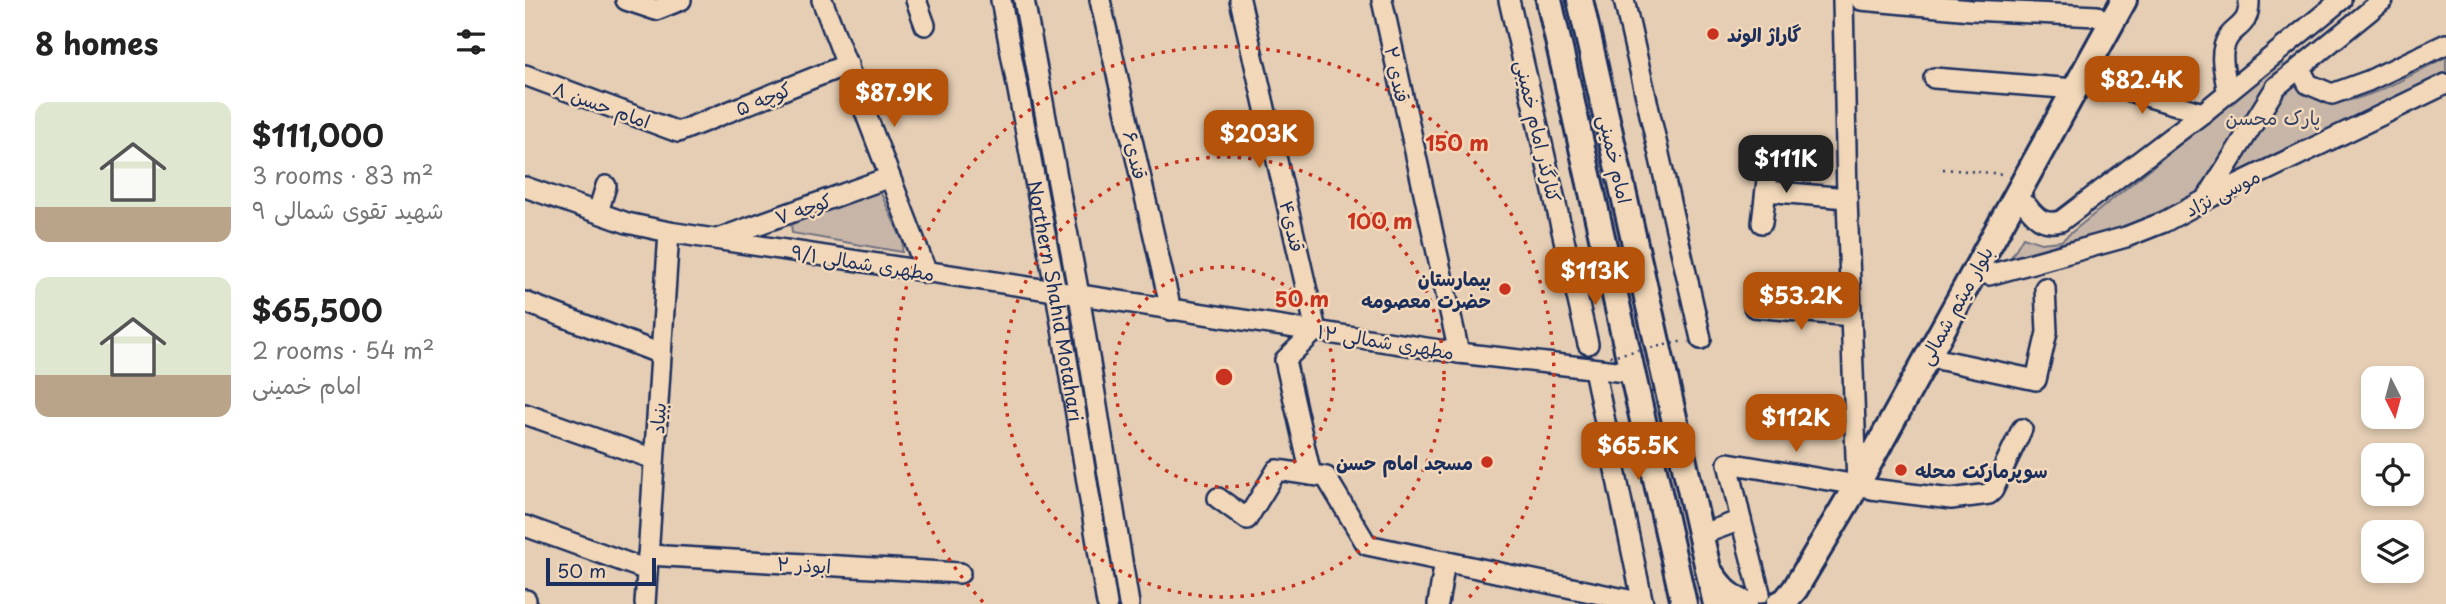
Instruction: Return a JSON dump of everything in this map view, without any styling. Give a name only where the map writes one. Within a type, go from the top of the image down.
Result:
[{"type":"main road","name":"امام خمینی","points":[[1549,0],[1684,604]]},
{"type":"main road","name":"امام خمینی","points":[[1580,0],[1716,604]]},
{"type":"main road","name":"بلوار میثم شمالی","points":[[1761,600],[1785,601],[1795,589],[1864,487],[1943,360],[2028,206],[2097,49],[2124,0]]},
{"type":"main road","name":"بلوار میثم شمالی","points":[[1804,604],[2026,176],[2138,0]]},
{"type":"main road","points":[[1710,572],[1733,599],[1761,600]]},
{"type":"street","points":[[626,0],[656,10],[681,0]]},
{"type":"street","points":[[823,0],[927,273]]},
{"type":"street","points":[[916,0],[925,25]]},
{"type":"street","name":"Northern Shahid Motahari","points":[[1001,0],[1056,292],[1107,604]]},
{"type":"street","points":[[1024,0],[1079,295],[1129,604]]},
{"type":"street","name":"قندی۶","points":[[1100,0],[1171,310]]},
{"type":"street","name":"قندی۴","points":[[1240,0],[1316,330]]},
{"type":"street","name":"قندی ۲","points":[[1382,0],[1459,353]]},
{"type":"street","name":"کنارگذر امام خمینی","points":[[1509,0],[1588,344]]},
{"type":"street","points":[[1624,0],[1693,340]]},
{"type":"street","points":[[1843,0],[1851,316],[1864,487]]},
{"type":"street","points":[[1861,0],[1971,10],[2097,8],[2097,49]]},
{"type":"street","points":[[2227,91],[2223,48],[2230,35],[2249,15],[2249,0]]},
{"type":"street","points":[[2028,206],[2035,217],[2041,220],[2050,223],[2061,220],[2203,113],[2341,0]]},
{"type":"street","points":[[2207,199],[2276,87],[2383,0]]},
{"type":"street","points":[[2300,68],[2308,84],[2332,93],[2368,81],[2446,44]]},
{"type":"street","name":"کوچه ۵","points":[[678,132],[848,64]]},
{"type":"street","name":"امام حسن ۸","points":[[525,75],[678,132]]},
{"type":"street","points":[[1934,78],[2083,84],[2203,113]]},
{"type":"street","name":"موسی نژاد","points":[[1989,275],[2126,237],[2164,222],[2446,84]]},
{"type":"street","points":[[1762,223],[1769,163]]},
{"type":"street","name":"کوچه ۷","points":[[716,239],[890,177]]},
{"type":"street","points":[[598,212],[606,186]]},
{"type":"street","name":"مطهری شمالی ۹/۱","points":[[525,187],[627,223],[669,232],[1056,292]]},
{"type":"street","points":[[1766,191],[1847,198]]},
{"type":"street","name":"بنیاد","points":[[645,604],[669,232]]},
{"type":"street","points":[[1943,360],[2036,380],[2047,332],[2045,288]]},
{"type":"street","name":"مطهری شمالی ۱۲","points":[[1056,292],[1459,353],[1634,373]]},
{"type":"street","points":[[528,304],[661,354]]},
{"type":"street","points":[[1754,307],[1851,316]]},
{"type":"street","points":[[1311,475],[1285,360],[1316,330]]},
{"type":"street","points":[[1218,498],[1247,519],[1277,470],[1326,477],[1367,545],[1643,603],[1594,369]]},
{"type":"street","points":[[525,414],[654,459]]},
{"type":"street","points":[[1761,600],[1728,463],[1951,499],[1989,494],[2022,429]]},
{"type":"street","points":[[1700,535],[1741,520]]},
{"type":"street","name":"ابوذر ۲","points":[[525,526],[648,562],[960,573]]},
{"type":"street","points":[[1438,604],[1445,561]]},
{"type":"path","points":[[1943,169],[2026,176]]},
{"type":"path","points":[[1610,356],[1693,340]]},
{"type":"green space","name":"پارک محسن","points":[[2446,57],[2446,72],[2136,230],[2006,266],[2023,237],[2041,243],[2061,241],[2280,63],[2311,95],[2329,102],[2345,101],[2381,90]]},
{"type":"green space","points":[[879,189],[903,242],[902,252],[792,233],[791,223]]},
{"type":"place","name":"گاراژ الوند","points":[[1713,34]]},
{"type":"place","name":"بیمارستان حضرت معصومه","points":[[1505,289]]},
{"type":"place","name":"مسجد امام حسن","points":[[1487,462]]},
{"type":"place","name":"سوپرمارکت محله","points":[[1901,470]]}]
